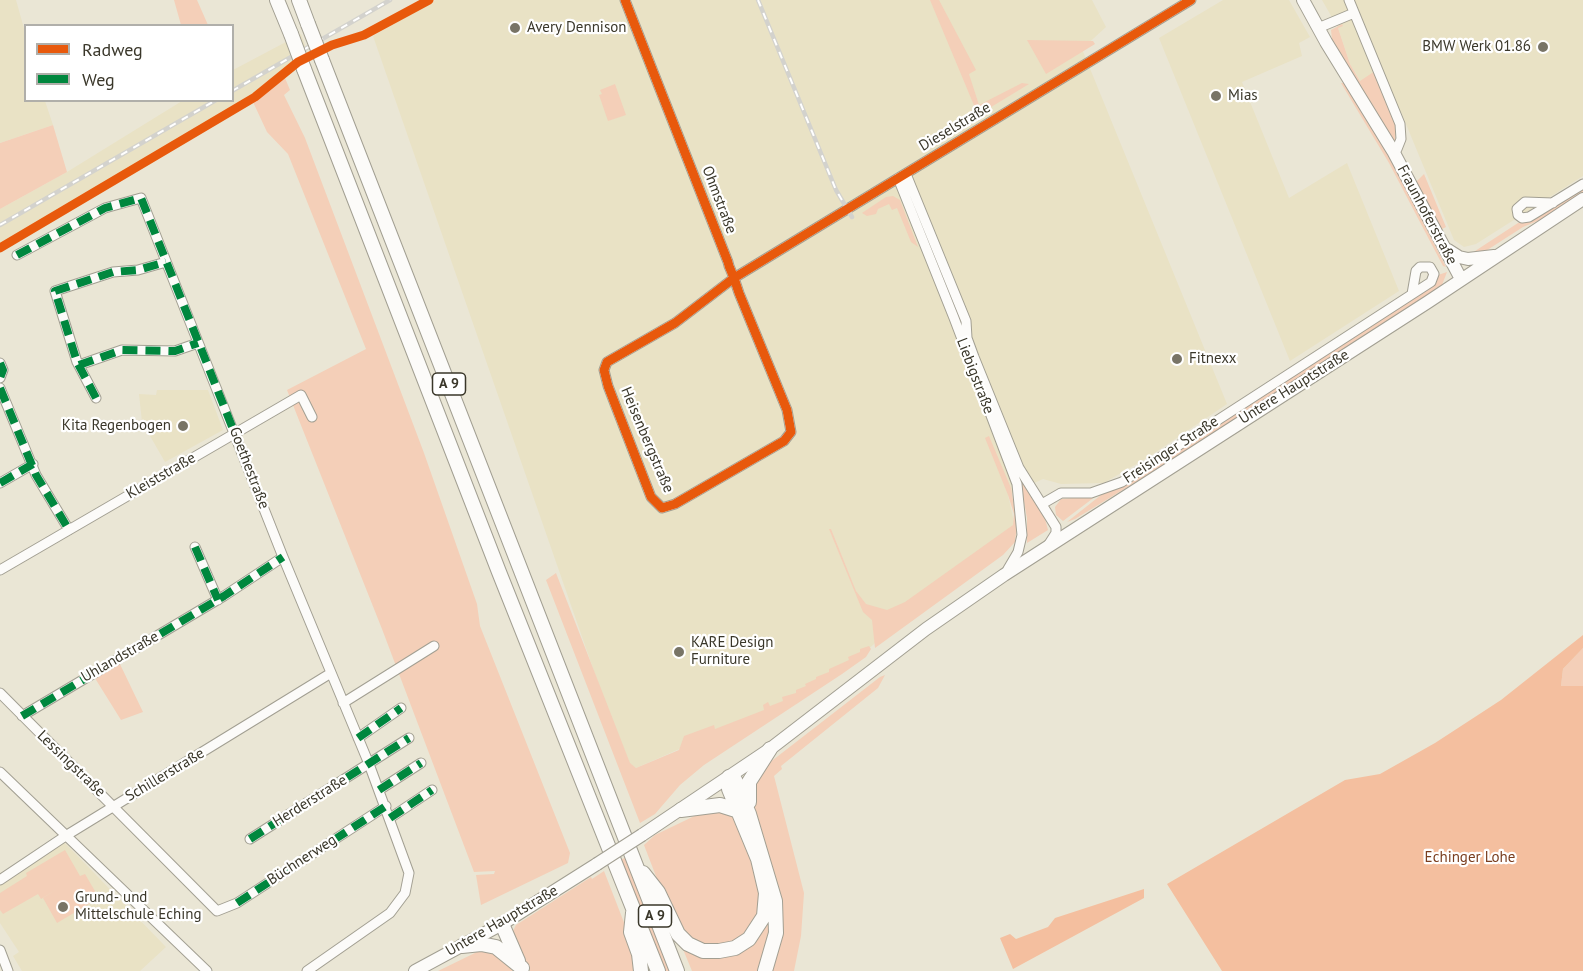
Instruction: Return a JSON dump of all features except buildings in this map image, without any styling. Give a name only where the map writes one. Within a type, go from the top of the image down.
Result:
[{"type":"highway","name":"A 9","points":[[278,0],[499,572],[658,971]]},
{"type":"highway","name":"A 9","points":[[298,0],[677,971]]},
{"type":"highway","points":[[634,862],[658,892],[672,924],[688,944],[711,952],[735,948],[756,932],[764,916],[766,901],[758,860],[744,812],[749,782],[770,748]]},
{"type":"highway","points":[[729,777],[729,789],[744,812],[772,883],[777,911],[776,933],[765,971]]},
{"type":"highway","points":[[681,810],[720,805],[744,812]]},
{"type":"highway","points":[[633,908],[631,932],[639,954],[640,971]]},
{"type":"highway","points":[[499,926],[495,935],[502,951]]},
{"type":"highway","points":[[499,926],[523,970]]},
{"type":"highway","points":[[462,946],[489,945],[502,951],[523,970]]},
{"type":"main road","name":"Fraunhoferstraße","points":[[1304,0],[1318,28],[1393,152],[1461,279]]},
{"type":"main road","name":"Untere Hauptstraße","points":[[415,971],[499,926],[681,810],[770,748],[926,629],[1004,575],[1583,199]]},
{"type":"main road","points":[[1444,245],[1459,257],[1495,256]]},
{"type":"street","name":"Ohmstraße","points":[[625,0],[787,410]]},
{"type":"street","name":"Dieselstraße","points":[[734,278],[1191,0]]},
{"type":"street","name":"Fraunhoferstraße","points":[[1349,0],[1400,124],[1401,139],[1397,149],[1393,152]]},
{"type":"street","points":[[1318,28],[1354,13]]},
{"type":"street","name":"Liebigstraße","points":[[902,176],[966,321],[967,338],[1024,477],[1056,527]]},
{"type":"street","name":"Liebigstraße","points":[[902,176],[1017,484],[1022,535],[1018,552],[1004,575]]},
{"type":"street","points":[[1553,203],[1583,184]]},
{"type":"street","name":"Goethestraße","points":[[17,255],[105,208],[141,198],[283,558],[386,806],[409,873],[405,893],[390,913],[307,971]]},
{"type":"street","points":[[96,398],[79,365],[55,291],[113,272],[138,270],[166,261]]},
{"type":"street","name":"Heisenbergstraße","points":[[734,278],[675,323],[610,359],[604,366],[608,386],[654,501],[662,508],[675,504],[784,441],[791,432],[787,410]]},
{"type":"street","name":"Freisinger Straße","points":[[1042,504],[1061,493],[1091,493],[1122,482],[1412,294]]},
{"type":"street","points":[[79,365],[122,350],[175,351],[198,343]]},
{"type":"street","points":[[0,363],[3,370],[0,378]]},
{"type":"street","points":[[0,388],[2,400],[33,464],[36,475],[69,530]]},
{"type":"street","name":"Kleiststraße","points":[[0,570],[300,395],[312,417]]},
{"type":"street","points":[[0,483],[33,464]]},
{"type":"street","points":[[1045,548],[1053,540],[1056,527],[1079,526]]},
{"type":"street","points":[[195,547],[218,600]]},
{"type":"street","name":"Uhlandstraße","points":[[22,716],[28,709],[218,600],[283,558]]},
{"type":"street","points":[[343,703],[434,646]]},
{"type":"street","name":"Schillerstraße","points":[[0,880],[66,835],[331,673]]},
{"type":"street","name":"Lessingstraße","points":[[0,693],[217,911]]},
{"type":"street","points":[[358,738],[401,708]]},
{"type":"street","points":[[369,764],[409,738]]},
{"type":"street","points":[[379,790],[421,763]]},
{"type":"street","name":"Herderstraße","points":[[250,839],[369,764]]},
{"type":"street","points":[[0,772],[207,971]]},
{"type":"street","points":[[390,818],[432,790]]},
{"type":"street","name":"Büchnerweg","points":[[217,911],[237,903],[386,806]]},
{"type":"street","points":[[0,950],[8,971]]},
{"type":"shaded area","points":[[0,0],[16,0],[24,28],[24,102],[45,102],[53,125],[0,143]]},
{"type":"shaded area","points":[[174,0],[197,0],[208,24],[181,24]]},
{"type":"shaded area","points":[[436,0],[1092,0],[1106,27],[1082,49],[1227,404],[1150,456],[1104,483],[1061,484],[1043,479],[1008,495],[1014,522],[1010,537],[897,623],[862,655],[794,699],[636,768],[630,764],[604,700],[373,36]]},
{"type":"shaded area","points":[[930,0],[939,0],[976,70],[969,74],[979,105],[1022,83],[1029,84],[978,115]]},
{"type":"shaded area","points":[[1223,0],[1289,0],[1310,37],[1299,43],[1302,56],[1242,82],[1289,198],[1347,163],[1399,291],[1290,361],[1159,38]]},
{"type":"shaded area","points":[[1322,0],[1583,0],[1583,176],[1476,244],[1464,247],[1454,240],[1401,112],[1379,111],[1350,64],[1338,28]]},
{"type":"shaded area","points":[[1342,24],[1343,26],[1338,28],[1350,64],[1360,81],[1375,71],[1396,127],[1395,142],[1332,40],[1331,30]]},
{"type":"shaded area","points":[[301,34],[310,59],[253,102],[0,251],[0,209],[67,172],[180,102],[234,102],[234,69]]},
{"type":"shaded area","points":[[1027,40],[1093,41],[1095,44],[1046,74]]},
{"type":"shaded area","points":[[285,78],[290,90],[284,95],[305,138],[424,453],[477,604],[480,626],[570,853],[568,863],[481,905],[476,875],[494,874],[495,871],[474,872],[382,629],[287,390],[366,349],[288,154],[267,132],[253,102]]},
{"type":"shaded area","points":[[1341,83],[1344,83],[1394,164],[1446,267],[1443,266],[1389,163]]},
{"type":"shaded area","points":[[615,84],[626,115],[608,121],[599,95],[602,94],[600,90]]},
{"type":"shaded area","points":[[53,125],[67,172],[0,209],[0,143]]},
{"type":"shaded area","points":[[1424,174],[1446,227],[1442,229],[1416,182]]},
{"type":"shaded area","points":[[1583,189],[1583,195],[1552,215],[1523,227],[1481,254],[1472,253],[1518,223],[1532,221]]},
{"type":"shaded area","points":[[893,196],[900,200],[918,247],[911,242],[897,208],[892,210],[889,204],[878,209],[876,214],[867,216],[862,213],[886,197]]},
{"type":"shaded area","points":[[1447,272],[1442,285],[1419,301],[1167,463],[1067,522],[1101,495],[1123,485],[1412,299],[1435,283],[1438,275]]},
{"type":"shaded area","name":"Kita Regenbogen","points":[[157,390],[208,390],[223,430],[165,462],[142,422],[139,394],[156,395]]},
{"type":"shaded area","points":[[989,436],[1011,488],[1017,524],[1015,542],[1003,555],[875,648],[872,620],[863,612],[829,529],[831,529],[856,591],[866,604],[887,610],[905,602],[1013,525],[1014,514],[1008,495],[985,438]]},
{"type":"shaded area","points":[[1020,480],[1044,515],[1048,530],[1027,543],[1027,518]]},
{"type":"shaded area","points":[[1096,496],[1063,521],[1056,515],[1055,507],[1061,499]]},
{"type":"shaded area","points":[[556,573],[630,763],[636,768],[679,750],[684,736],[714,725],[715,729],[764,710],[763,705],[768,702],[770,706],[783,701],[782,697],[796,693],[796,690],[806,686],[805,684],[816,677],[849,660],[848,657],[860,652],[860,649],[869,646],[871,649],[866,657],[842,674],[704,765],[680,785],[655,814],[640,823],[546,580]]},
{"type":"shaded area","points":[[1583,648],[1583,686],[1561,686],[1563,669]]},
{"type":"shaded area","points":[[118,660],[143,712],[121,720],[93,675]]},
{"type":"shaded area","points":[[885,675],[878,688],[781,766],[782,769],[774,776],[804,893],[801,936],[794,971],[769,971],[778,893],[754,810],[752,793],[760,770]]},
{"type":"shaded area","points":[[711,808],[732,813],[760,880],[759,921],[733,946],[697,945],[674,923],[644,845],[655,835]]},
{"type":"shaded area","name":"Grund- und Mittelschule Eching","points":[[64,842],[166,947],[140,971],[22,971],[13,956],[19,952],[0,923],[0,885]]},
{"type":"shaded area","points":[[65,850],[80,876],[85,874],[99,898],[57,923],[43,898],[57,889],[41,899],[38,894],[3,914],[0,910],[0,893],[27,876],[26,873]]},
{"type":"shaded area","points":[[626,857],[670,971],[665,971],[621,860]]},
{"type":"shaded area","points":[[604,871],[630,938],[636,971],[530,971],[515,948],[512,933],[516,925]]},
{"type":"shaded area","points":[[767,917],[773,926],[761,971],[692,971],[680,942],[720,955]]},
{"type":"shaded area","points":[[479,951],[497,955],[513,971],[438,971]]},
{"type":"green space","name":"Echinger Lohe","points":[[1583,635],[1583,648],[1563,669],[1561,686],[1583,686],[1583,971],[1222,971],[1167,884],[1345,780],[1380,774],[1435,743],[1501,700]]},
{"type":"green space","points":[[1144,889],[1144,898],[1013,969],[1000,938],[1010,934],[1016,939],[1048,927],[1055,918]]},
{"type":"railway","points":[[234,90],[390,0]]},
{"type":"railway","points":[[758,0],[836,190],[852,217]]},
{"type":"railway","points":[[0,225],[213,102]]},
{"type":"marked path","points":[[17,255],[105,208],[141,198],[235,434]]},
{"type":"marked path","points":[[96,398],[77,362],[55,291],[113,272],[138,270],[166,262]]},
{"type":"marked path","points":[[79,365],[122,350],[175,351],[198,343]]},
{"type":"marked path","points":[[0,363],[3,370],[0,378]]},
{"type":"marked path","points":[[0,388],[36,475],[69,530]]},
{"type":"marked path","points":[[0,483],[33,464]]},
{"type":"marked path","points":[[195,547],[218,600]]},
{"type":"marked path","points":[[22,716],[224,596],[283,557]]},
{"type":"marked path","points":[[358,738],[401,708]]},
{"type":"marked path","points":[[250,839],[409,738]]},
{"type":"marked path","points":[[379,790],[421,763]]},
{"type":"marked path","points":[[390,818],[432,790]]},
{"type":"marked path","points":[[237,903],[386,806]]},
{"type":"cycle path","points":[[0,248],[255,97],[298,62],[332,45],[364,35],[429,0]]},
{"type":"cycle path","points":[[625,0],[728,262],[729,266],[734,278],[739,293],[787,410],[791,432],[784,441],[675,504],[662,508],[651,497],[608,386],[604,370],[607,362],[675,323],[734,278],[1191,0]]},
{"type":"place","name":"Avery Dennison","points":[[515,28]]},
{"type":"place","name":"BMW Werk 01.86","points":[[1543,47]]},
{"type":"place","name":"Mias","points":[[1216,96]]},
{"type":"place","name":"Fitnexx","points":[[1177,359]]},
{"type":"place","name":"Kita Regenbogen","points":[[183,426]]},
{"type":"place","name":"KARE Design Furniture","points":[[679,652]]},
{"type":"place","name":"Grund- und Mittelschule Eching","points":[[63,907]]}]
